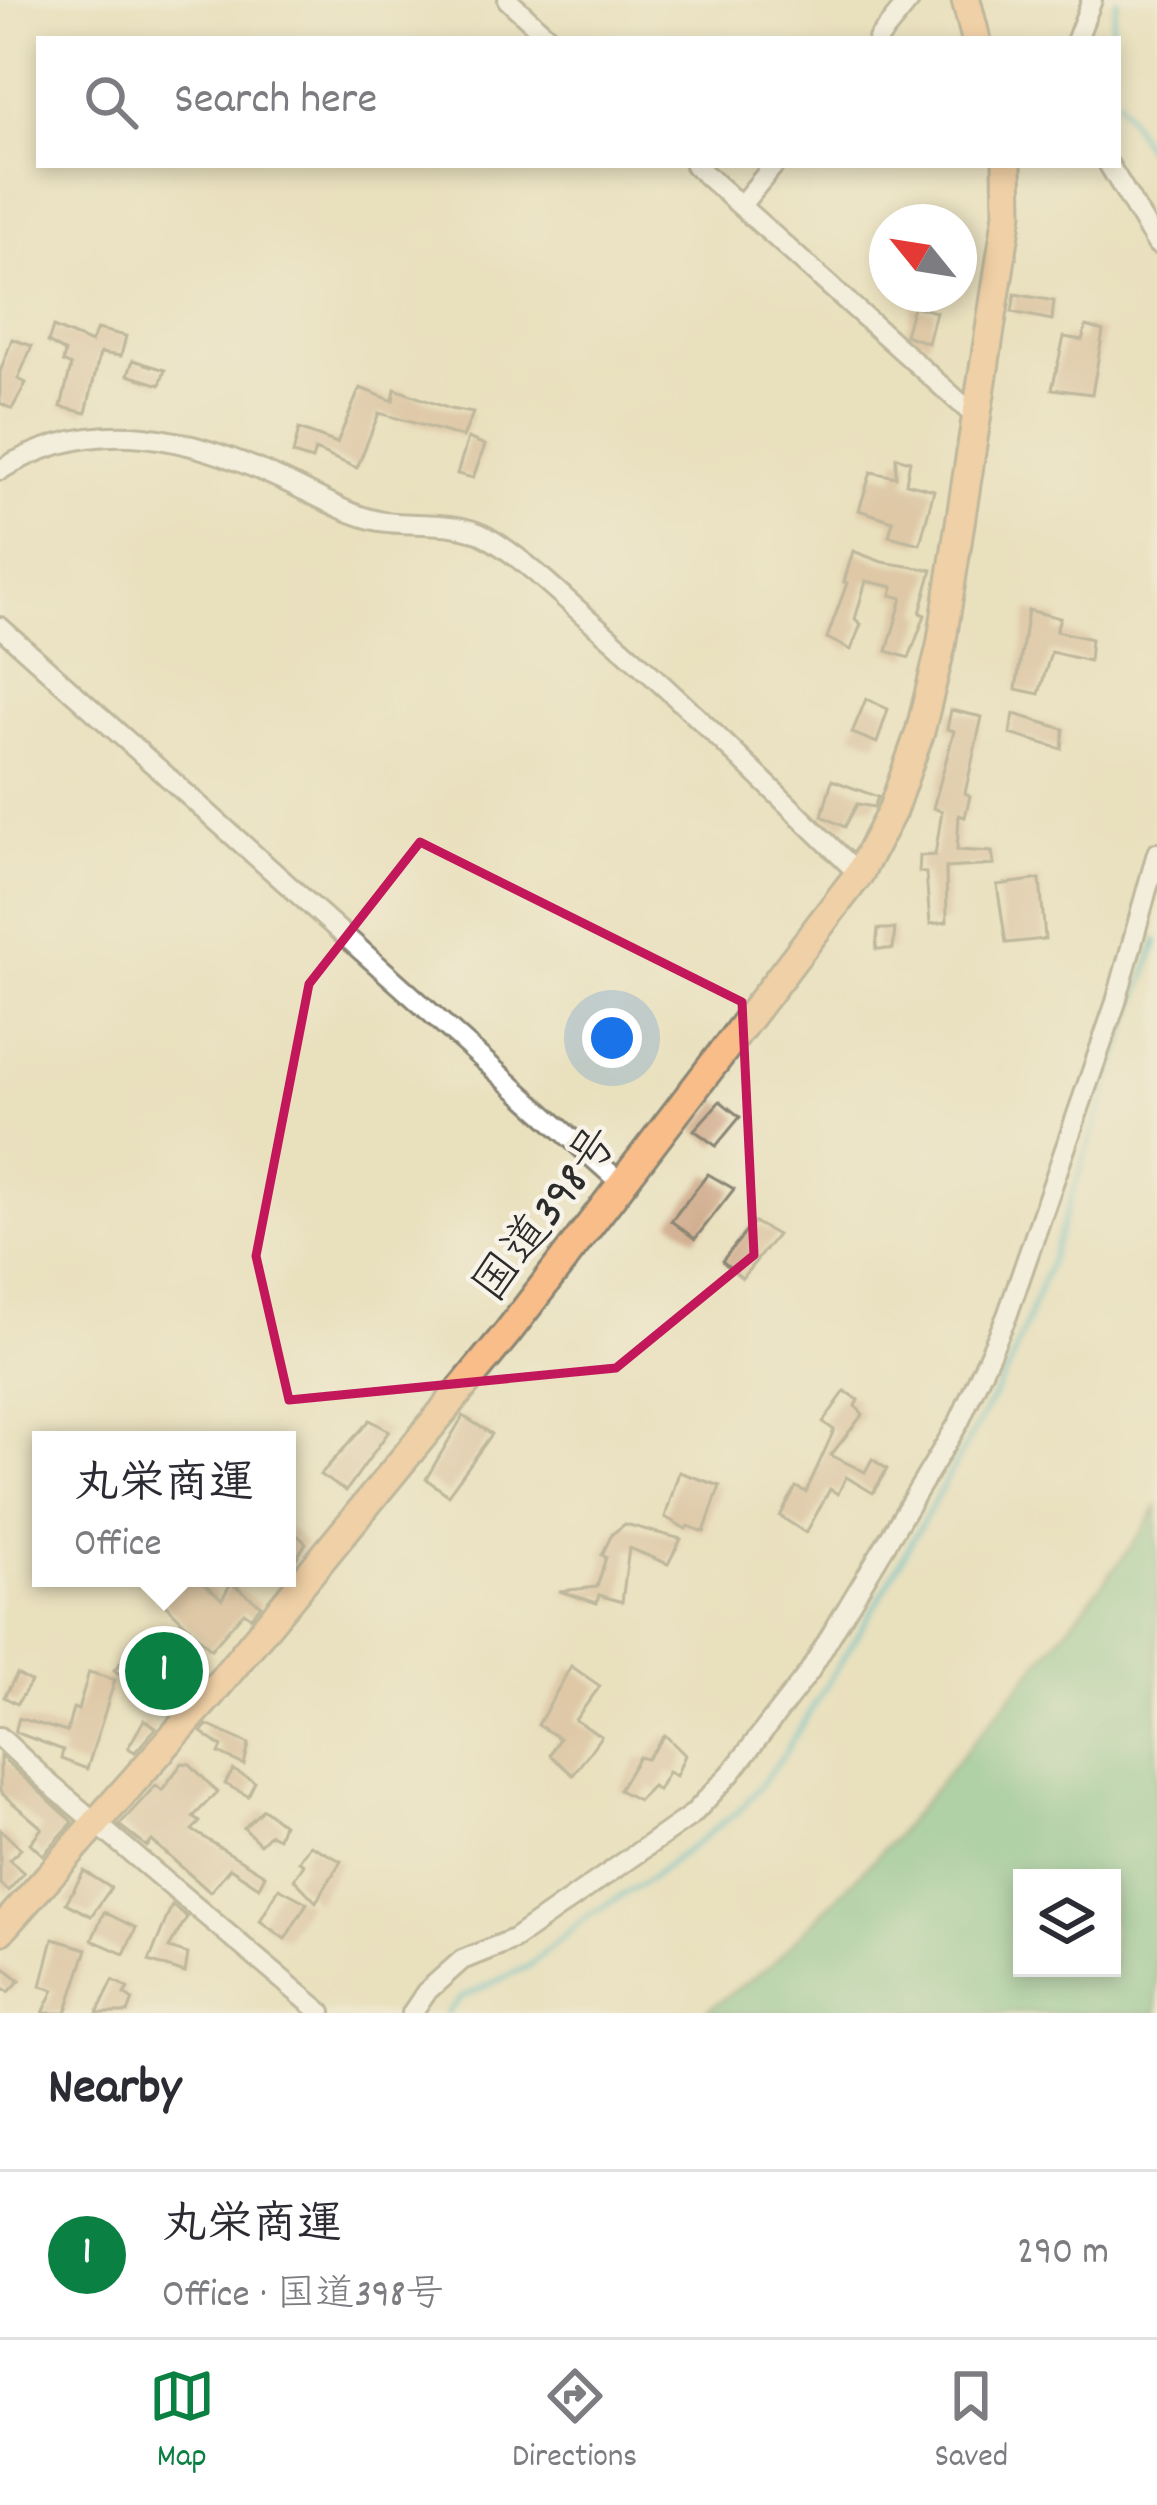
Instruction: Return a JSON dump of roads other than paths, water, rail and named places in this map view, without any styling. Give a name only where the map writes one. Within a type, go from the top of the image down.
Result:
[{"type":"highway","points":[[966,0],[975,36]]},
{"type":"highway","name":"国道398号","points":[[0,1931],[210,1695],[508,1332],[859,874],[892,811],[920,733],[941,646],[1008,213],[1007,168]]},
{"type":"street","points":[[508,0],[547,36]]},
{"type":"street","points":[[880,36],[910,0]]},
{"type":"street","points":[[1078,36],[1092,0]]},
{"type":"street","points":[[698,168],[976,417]]},
{"type":"street","points":[[741,205],[772,168]]},
{"type":"street","points":[[1111,168],[1157,244]]},
{"type":"street","points":[[0,470],[31,451],[59,443],[150,436],[176,439],[244,462],[341,509],[380,521],[482,534],[652,674],[859,874]]},
{"type":"street","points":[[0,627],[622,1184]]},
{"type":"street","points":[[412,2013],[426,1992],[462,1960],[514,1939],[693,1814],[809,1672],[959,1422],[1006,1316],[1116,1001],[1157,853]]},
{"type":"street","points":[[0,1737],[322,2013]]},
{"type":"waterway","points":[[1110,36],[1117,0]]},
{"type":"waterway","points":[[1121,105],[1157,167]]},
{"type":"waterway","points":[[446,2013],[462,1997],[529,1966],[585,1918],[652,1877],[742,1808],[783,1756],[880,1598],[1008,1370],[1051,1259],[1157,941]]},
{"type":"place","name":"丸栄商運","points":[[164,1671]]}]
